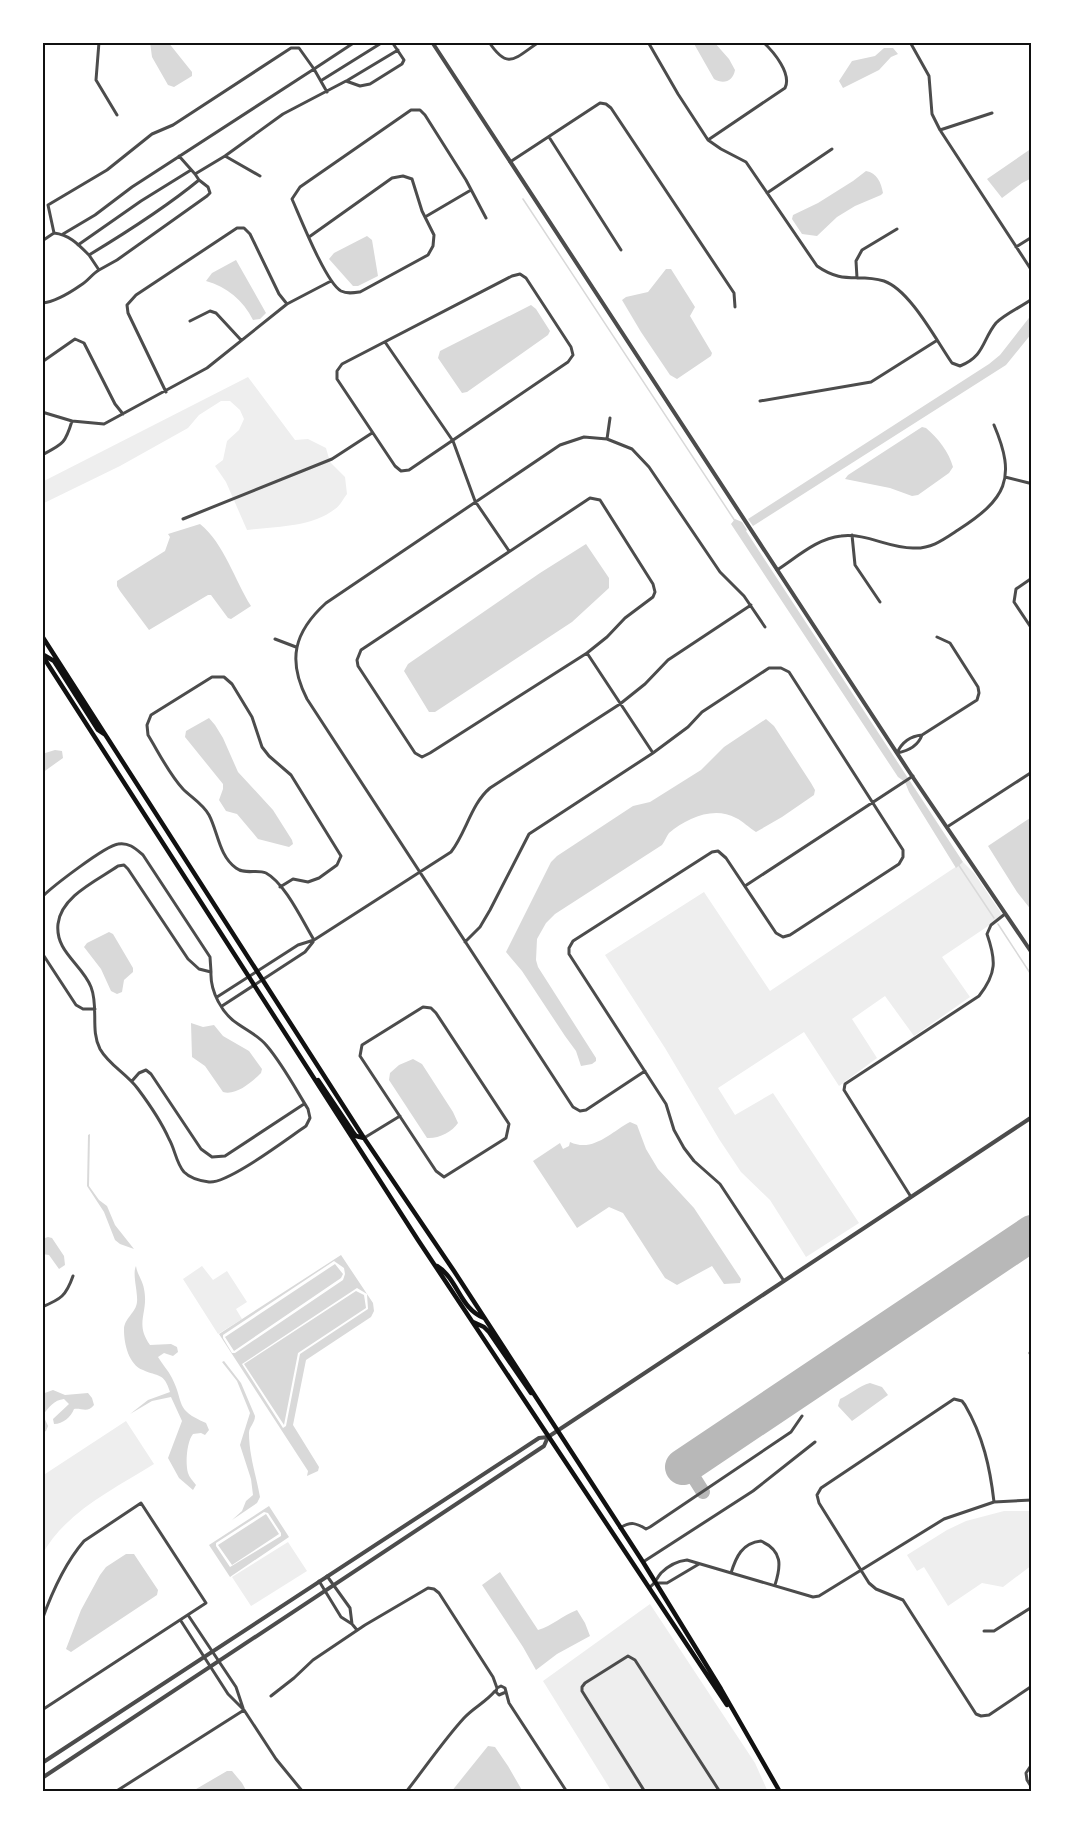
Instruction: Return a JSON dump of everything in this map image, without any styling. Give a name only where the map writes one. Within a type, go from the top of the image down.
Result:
[{"type":"main road","points":[[43,639],[259,971],[364,1138],[643,1562],[721,1689],[780,1792]]},
{"type":"main road","points":[[42,654],[54,662],[98,730],[106,735]]},
{"type":"main road","points":[[42,654],[434,1265],[717,1693],[734,1714]]},
{"type":"main road","points":[[312,1074],[323,1086],[356,1136]]},
{"type":"main road","points":[[346,1129],[364,1138]]},
{"type":"main road","points":[[434,1265],[445,1274],[468,1308],[485,1319]]},
{"type":"main road","points":[[472,1322],[489,1332],[527,1390],[536,1397]]},
{"type":"street","points":[[99,42],[96,80],[117,115]]},
{"type":"street","points":[[63,234],[355,42]]},
{"type":"street","points":[[322,80],[383,42]]},
{"type":"street","points":[[346,81],[360,86],[370,84],[402,64],[404,60],[392,42]]},
{"type":"street","points":[[432,42],[897,753],[1032,953]]},
{"type":"street","points":[[489,42],[498,56],[505,60],[514,58],[539,42]]},
{"type":"street","points":[[648,42],[708,140],[746,162],[817,266],[828,274],[840,278],[883,281],[896,287],[909,299],[952,363],[960,366],[980,354],[997,323],[1032,299]]},
{"type":"street","points":[[708,140],[784,88],[788,82],[786,74],[763,42]]},
{"type":"street","points":[[910,42],[929,76],[932,114],[940,130],[1032,271]]},
{"type":"street","points":[[54,233],[48,205],[107,170],[152,134],[173,125],[291,48],[299,48],[322,80],[327,92]]},
{"type":"street","points":[[195,174],[225,156],[283,114],[327,92],[398,50]]},
{"type":"street","points":[[510,162],[600,104],[606,104],[611,108],[734,293],[735,307]]},
{"type":"street","points":[[309,237],[393,178],[403,176],[412,179],[434,235],[434,246],[428,255],[360,292],[348,293],[339,290],[331,281],[309,237],[292,199],[294,193],[354,148],[411,110],[420,110],[425,115],[486,218]]},
{"type":"street","points":[[940,130],[992,113]]},
{"type":"street","points":[[549,137],[621,250]]},
{"type":"street","points":[[767,193],[832,149]]},
{"type":"street","points":[[42,303],[83,284],[93,273],[117,260],[210,193],[208,187],[179,156]]},
{"type":"street","points":[[225,156],[260,176]]},
{"type":"street","points":[[78,245],[141,201],[191,170]]},
{"type":"street","points":[[89,255],[126,233],[199,180]]},
{"type":"street","points":[[425,217],[471,190]]},
{"type":"street","points":[[166,392],[128,313],[127,305],[136,296],[237,228],[244,228],[250,234],[279,294],[287,304]]},
{"type":"street","points":[[857,278],[856,261],[862,250],[897,229]]},
{"type":"street","points":[[42,242],[54,233],[63,234],[89,255],[99,270]]},
{"type":"street","points":[[1016,247],[1032,237]]},
{"type":"street","points":[[520,274],[526,278],[571,347],[573,355],[568,362],[453,441],[409,470],[400,471],[394,466],[337,379],[337,370],[342,364],[385,342],[512,276],[520,274]]},
{"type":"street","points":[[42,412],[72,421],[104,424],[207,368],[287,304],[331,281]]},
{"type":"street","points":[[190,321],[210,311],[216,313],[241,340]]},
{"type":"street","points":[[42,362],[75,339],[84,343],[115,404],[123,414]]},
{"type":"street","points":[[760,401],[872,382],[936,341]]},
{"type":"street","points":[[385,342],[453,441],[475,501],[509,551]]},
{"type":"street","points":[[607,439],[610,418]]},
{"type":"street","points":[[42,456],[61,445],[67,438],[72,421]]},
{"type":"street","points":[[777,570],[824,540],[840,536],[866,536],[911,549],[935,545],[980,516],[999,494],[1005,477],[1006,459],[994,425]]},
{"type":"street","points":[[183,519],[332,459],[372,433]]},
{"type":"street","points":[[645,1071],[586,1110],[580,1111],[573,1107],[307,699],[296,670],[296,647],[304,626],[326,603],[560,445],[584,438],[607,439],[632,448],[649,467],[720,573],[744,596],[765,627]]},
{"type":"street","points":[[1005,477],[1029,483]]},
{"type":"street","points":[[595,498],[600,500],[653,584],[655,592],[653,597],[625,618],[587,653],[423,757],[415,753],[358,666],[357,660],[361,650],[509,551],[585,500],[595,498]]},
{"type":"street","points":[[852,535],[855,565],[880,602]]},
{"type":"street","points":[[1032,578],[1016,589],[1013,597],[1032,629]]},
{"type":"street","points":[[217,997],[298,945],[314,940],[450,852],[457,844],[482,795],[490,788],[620,704],[645,684],[668,660],[751,605]]},
{"type":"street","points":[[897,753],[901,745],[915,736],[922,735],[977,699],[978,687],[950,643],[937,637]]},
{"type":"street","points":[[275,639],[296,647]]},
{"type":"street","points":[[587,653],[653,753]]},
{"type":"street","points":[[465,942],[480,927],[529,834],[653,753],[688,727],[702,712],[769,668],[781,668],[789,672],[903,850],[903,857],[899,864],[790,935],[783,937],[776,933],[726,858],[718,851],[712,852],[573,941],[569,948],[569,954],[666,1104],[674,1130],[684,1148],[694,1161],[720,1184],[784,1281]]},
{"type":"street","points":[[280,887],[294,879],[305,882],[315,880],[338,865],[341,856],[291,775],[262,747],[252,717],[232,684],[224,677],[212,677],[151,715],[147,725],[148,735],[184,790],[203,807],[210,817],[218,843],[236,868],[245,872],[264,872],[275,879],[280,887],[314,940]]},
{"type":"street","points":[[897,753],[904,752],[919,743],[922,735]]},
{"type":"street","points":[[947,827],[1032,772]]},
{"type":"street","points":[[745,886],[913,776]]},
{"type":"street","points":[[42,897],[51,888],[105,850],[118,844],[131,845],[143,855],[210,957],[211,972],[211,981],[229,1017],[259,1036],[304,1104],[310,1118],[306,1126],[228,1177],[212,1183],[198,1180],[184,1173],[161,1122],[132,1081],[110,1062],[101,1050],[95,1035],[96,1009],[90,985],[80,968],[66,954],[58,939],[58,923],[63,909],[73,898],[118,866],[124,865],[188,959],[199,969],[211,972]]},
{"type":"street","points":[[911,1197],[844,1090],[845,1084],[979,996],[992,976],[995,955],[987,934],[991,925],[1005,913]]},
{"type":"street","points":[[222,1006],[305,952],[314,940]]},
{"type":"street","points":[[42,953],[75,1005],[83,1009],[96,1009]]},
{"type":"street","points":[[423,1007],[431,1008],[509,1124],[509,1132],[506,1138],[444,1177],[436,1172],[400,1116],[360,1056],[360,1049],[362,1045],[423,1007]]},
{"type":"street","points":[[132,1081],[139,1073],[146,1070],[151,1074],[201,1149],[212,1157],[225,1156],[304,1104]]},
{"type":"street","points":[[364,1138],[400,1116]]},
{"type":"street","points":[[42,1778],[544,1446],[549,1437],[1032,1117]]},
{"type":"street","points":[[42,1307],[56,1301],[67,1292],[73,1276]]},
{"type":"street","points":[[1032,1348],[1032,1357]]},
{"type":"street","points":[[994,1502],[990,1472],[979,1432],[965,1404],[954,1399],[818,1492],[819,1503],[872,1586],[903,1600],[976,1714],[989,1715],[1032,1686]]},
{"type":"street","points":[[620,1528],[636,1523],[646,1529],[650,1527],[792,1432],[802,1416]]},
{"type":"street","points":[[42,1763],[539,1438],[549,1437]]},
{"type":"street","points":[[643,1562],[753,1491],[815,1442]]},
{"type":"street","points":[[649,1588],[656,1583],[660,1574],[680,1561],[687,1560],[813,1597],[819,1596],[944,1519],[994,1502],[1032,1500]]},
{"type":"street","points":[[42,1620],[51,1595],[77,1549],[84,1541],[141,1503],[206,1603],[42,1710]]},
{"type":"street","points":[[732,1573],[740,1551],[754,1542],[761,1541],[770,1547],[780,1562],[775,1585]]},
{"type":"street","points":[[656,1583],[667,1583],[702,1563]]},
{"type":"street","points":[[327,1576],[350,1608],[352,1624]]},
{"type":"street","points":[[319,1581],[341,1617],[357,1630]]},
{"type":"street","points":[[270,1696],[313,1660],[357,1630],[428,1588],[439,1593],[493,1677],[506,1692],[509,1703]]},
{"type":"street","points":[[984,1631],[994,1631],[1032,1607]]},
{"type":"street","points":[[188,1615],[236,1687],[244,1710]]},
{"type":"street","points":[[180,1620],[228,1694],[244,1710],[276,1760],[303,1792]]},
{"type":"street","points":[[645,1792],[582,1691],[585,1683],[628,1656],[634,1660],[720,1792]]},
{"type":"street","points":[[493,1677],[496,1689],[509,1703],[567,1792]]},
{"type":"street","points":[[406,1792],[466,1716],[502,1686]]},
{"type":"street","points":[[490,1698],[506,1692]]},
{"type":"street","points":[[115,1792],[244,1710]]},
{"type":"street","points":[[1032,1764],[1026,1773],[1032,1788]]},
{"type":"shaded area","points":[[150,42],[168,42],[192,72],[192,76],[174,87],[168,85],[152,57]]},
{"type":"shaded area","points":[[693,42],[714,42],[729,59],[735,70],[730,79],[721,82],[714,79]]},
{"type":"shaded area","points":[[884,48],[893,48],[898,54],[891,57],[879,70],[843,88],[839,81],[852,61],[875,56]]},
{"type":"shaded area","points":[[1032,148],[1032,178],[1002,198],[987,179]]},
{"type":"shaded area","points":[[866,171],[878,179],[883,193],[881,195],[837,217],[817,236],[802,234],[792,219],[793,215],[818,203]]},
{"type":"shaded area","points":[[367,236],[372,240],[378,276],[358,286],[353,286],[329,259],[334,253]]},
{"type":"shaded area","points":[[236,260],[266,313],[260,319],[253,320],[234,295],[206,281],[212,273]]},
{"type":"shaded area","points":[[666,269],[671,269],[695,307],[690,316],[712,353],[711,356],[677,379],[670,375],[622,300],[648,292]]},
{"type":"shaded area","points":[[531,305],[550,331],[548,335],[467,392],[462,393],[438,358],[440,351]]},
{"type":"shaded area","points":[[1032,314],[1032,333],[1006,365],[753,526],[748,519],[989,364],[1000,355]]},
{"type":"shaded area","points":[[248,377],[295,440],[308,439],[326,448],[330,462],[345,477],[347,494],[338,506],[326,515],[304,523],[247,530],[226,482],[215,466],[223,460],[227,441],[239,430],[244,419],[240,410],[230,401],[221,401],[199,415],[188,428],[120,466],[42,504],[42,482]]},
{"type":"shaded area","points":[[922,427],[939,441],[953,467],[949,473],[918,495],[912,496],[890,488],[845,479],[848,475]]},
{"type":"shaded area","points":[[735,519],[742,522],[963,862],[956,868],[905,782],[898,777],[731,524]]},
{"type":"shaded area","points":[[200,524],[216,541],[251,606],[231,619],[211,595],[208,595],[149,630],[120,591],[117,581],[165,551],[170,537],[168,534]]},
{"type":"shaded area","points":[[586,544],[609,578],[609,588],[572,622],[435,712],[429,712],[404,671],[408,664]]},
{"type":"shaded area","points":[[209,718],[223,738],[238,772],[273,810],[292,840],[293,844],[289,847],[258,839],[237,814],[226,811],[219,800],[223,784],[185,737],[186,731]]},
{"type":"shaded area","points":[[766,719],[774,726],[811,783],[815,790],[814,795],[756,832],[739,819],[719,813],[692,818],[669,833],[662,845],[555,914],[546,923],[537,939],[538,967],[596,1058],[592,1064],[581,1066],[576,1051],[522,971],[506,952],[551,862],[633,806],[650,802],[701,770],[724,747]]},
{"type":"shaded area","points":[[55,750],[62,751],[63,758],[42,773],[42,754]]},
{"type":"shaded area","points":[[1032,818],[1032,911],[988,846]]},
{"type":"shaded area","points":[[963,862],[974,873],[1003,916],[942,957],[970,997],[914,1036],[885,996],[852,1019],[877,1058],[839,1086],[804,1032],[718,1088],[735,1115],[773,1093],[859,1223],[806,1257],[770,1200],[741,1172],[719,1139],[665,1048],[605,955],[704,892],[770,991]]},
{"type":"shaded area","points":[[109,932],[113,934],[133,968],[133,972],[124,980],[122,992],[117,994],[111,991],[101,969],[84,947],[87,943]]},
{"type":"shaded area","points":[[191,1023],[203,1027],[214,1025],[223,1036],[249,1051],[262,1069],[261,1073],[238,1090],[223,1092],[205,1066],[192,1057]]},
{"type":"shaded area","points":[[413,1059],[422,1064],[458,1123],[440,1136],[427,1138],[389,1080],[390,1073],[399,1065]]},
{"type":"shaded area","points":[[630,1122],[637,1125],[646,1149],[658,1169],[694,1208],[741,1279],[740,1283],[724,1284],[712,1266],[677,1285],[665,1278],[623,1213],[609,1207],[577,1228],[533,1161],[560,1143],[563,1149],[569,1146],[570,1142],[578,1145],[594,1143]]},
{"type":"shaded area","points":[[90,1134],[89,1186],[99,1200],[107,1206],[115,1225],[134,1249],[115,1240],[104,1212],[87,1186],[88,1135]]},
{"type":"shaded area","points":[[52,1238],[64,1256],[65,1265],[59,1269],[49,1255],[42,1254],[42,1239]]},
{"type":"shaded area","points":[[341,1255],[373,1303],[374,1311],[371,1317],[306,1360],[293,1425],[319,1467],[318,1471],[307,1476],[308,1471],[219,1334]],"holes":[[[334,1261],[344,1268],[343,1280],[232,1353],[223,1335]],[[357,1288],[367,1294],[368,1309],[300,1354],[286,1426],[283,1428],[242,1364]]]},
{"type":"shaded area","points":[[335,1264],[343,1274],[341,1278],[234,1351],[225,1337]]},
{"type":"shaded area","points":[[136,1266],[144,1289],[145,1305],[142,1324],[145,1337],[150,1345],[171,1344],[177,1347],[178,1352],[173,1356],[164,1353],[158,1357],[172,1378],[182,1405],[189,1414],[206,1423],[209,1430],[205,1435],[193,1434],[189,1442],[187,1464],[189,1474],[196,1485],[193,1490],[179,1478],[168,1458],[182,1421],[171,1397],[152,1401],[130,1414],[148,1400],[170,1392],[163,1378],[134,1364],[126,1347],[125,1326],[137,1302]]},
{"type":"shaded area","points":[[202,1266],[213,1280],[227,1271],[247,1302],[236,1309],[242,1319],[218,1334],[183,1279]]},
{"type":"shaded area","points":[[356,1291],[364,1295],[366,1308],[298,1353],[284,1425],[244,1364]]},
{"type":"shaded area","points":[[224,1361],[241,1383],[255,1416],[249,1431],[249,1441],[260,1497],[257,1503],[232,1520],[242,1511],[246,1501],[253,1495],[251,1479],[240,1445],[250,1413],[237,1381],[222,1362]]},
{"type":"shaded area","points":[[870,1383],[882,1387],[888,1395],[852,1421],[838,1406],[840,1399]]},
{"type":"shaded area","points":[[53,1390],[65,1395],[88,1393],[94,1405],[87,1410],[74,1409],[66,1420],[54,1424],[53,1419],[69,1404],[64,1399],[57,1401],[43,1415],[48,1426],[42,1433],[42,1394]]},
{"type":"shaded area","points":[[126,1421],[154,1464],[107,1492],[77,1514],[52,1540],[42,1555],[42,1476]]},
{"type":"shaded area","points":[[269,1506],[289,1537],[230,1577],[209,1545]],"holes":[[[264,1512],[268,1513],[281,1536],[230,1567],[216,1543]]]},
{"type":"shaded area","points":[[1004,1511],[1032,1511],[1032,1565],[1003,1587],[982,1583],[948,1606],[924,1567],[917,1571],[907,1555],[966,1521]]},
{"type":"shaded area","points":[[266,1514],[279,1534],[232,1565],[218,1545]]},
{"type":"shaded area","points":[[288,1542],[307,1571],[251,1606],[232,1577]]},
{"type":"shaded area","points":[[126,1554],[134,1554],[158,1590],[157,1595],[71,1652],[66,1649],[81,1610],[100,1575],[106,1567]]},
{"type":"shaded area","points":[[500,1572],[538,1630],[577,1610],[590,1636],[557,1654],[536,1670],[482,1585]]},
{"type":"shaded area","points":[[650,1604],[755,1763],[768,1792],[612,1792],[543,1681]]},
{"type":"shaded area","points":[[488,1746],[495,1747],[523,1792],[451,1792]]},
{"type":"shaded area","points":[[227,1771],[232,1771],[247,1792],[191,1792]]},
{"type":"waterway","points":[[523,199],[735,521]]},
{"type":"waterway","points":[[958,864],[994,918]]},
{"type":"waterway","points":[[998,924],[1032,976]]},
{"type":"taxiway","points":[[686,1465],[703,1492]]},
{"type":"runway","points":[[683,1467],[1032,1233]]}]
